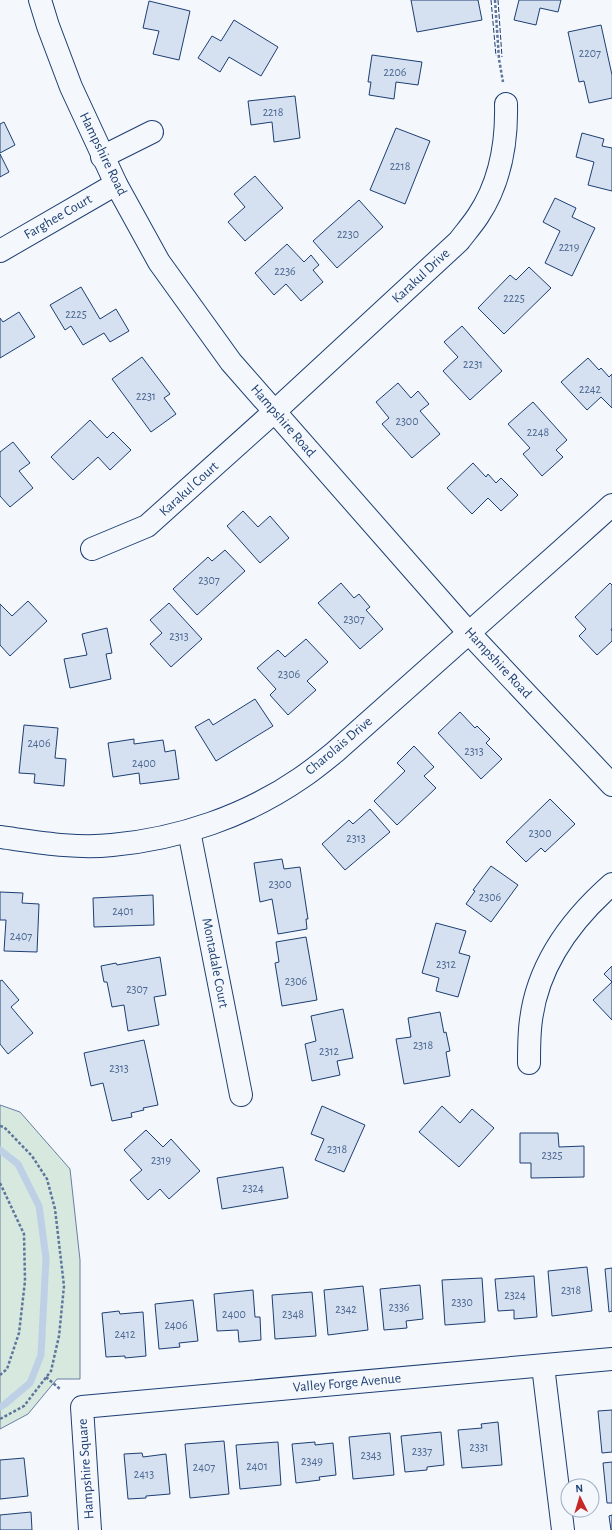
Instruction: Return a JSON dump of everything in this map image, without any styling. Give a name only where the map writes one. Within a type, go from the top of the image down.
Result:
[{"type":"street","name":"Hampshire Road","points":[[40,0],[48,26],[71,86],[102,157],[116,184],[159,262],[231,362],[469,633],[612,784]]},
{"type":"street","name":"Karakul Drive","points":[[274,412],[459,241],[478,217],[490,195],[501,166],[506,129],[506,104]]},
{"type":"street","points":[[102,157],[152,132]]},
{"type":"street","name":"Farghee Court","points":[[0,250],[116,184]]},
{"type":"street","name":"Karakul Court","points":[[92,549],[147,526],[274,412]]},
{"type":"street","name":"Charolais Drive","points":[[0,837],[71,845],[111,845],[153,840],[190,831],[226,818],[262,801],[301,778],[335,752],[612,505]]},
{"type":"street","name":"Montadale Court","points":[[190,831],[241,1095]]},
{"type":"street","points":[[529,1063],[531,1020],[537,992],[550,959],[569,928],[592,901],[612,884]]},
{"type":"street","name":"Valley Forge Avenue","points":[[82,1407],[612,1359]]},
{"type":"street","points":[[543,1366],[563,1530]]},
{"type":"street","name":"Hampshire Square","points":[[82,1407],[90,1530]]},
{"type":"path","points":[[494,0],[499,59],[506,104]]},
{"type":"path","points":[[0,1126],[4,1127],[32,1156],[47,1179],[55,1209],[64,1286],[59,1336],[51,1372],[24,1406],[0,1419]]},
{"type":"path","points":[[0,1183],[24,1234],[25,1281],[19,1333],[7,1369],[0,1375]]},
{"type":"path","points":[[46,1377],[60,1389]]},
{"type":"shaded area","points":[[0,1105],[20,1112],[70,1169],[80,1260],[80,1379],[57,1379],[28,1414],[0,1429]]},
{"type":"building","points":[[411,0],[478,0],[482,20],[417,32]]},
{"type":"building","points":[[519,0],[561,0],[558,12],[540,8],[536,25],[514,20]]},
{"type":"building","points":[[149,1],[190,11],[179,60],[153,54],[159,31],[143,28]]},
{"type":"building","points":[[234,20],[278,47],[261,76],[229,57],[220,72],[198,58],[212,36],[221,41]]},
{"type":"building","points":[[601,25],[612,75],[612,98],[589,103],[584,81],[579,82],[568,32]]},
{"type":"building","points":[[372,55],[422,62],[418,85],[396,82],[394,99],[369,95],[371,82],[368,82]]},
{"type":"building","points":[[295,96],[300,138],[274,142],[272,122],[251,125],[248,101]]},
{"type":"building","points":[[4,122],[15,145],[0,153],[0,124]]},
{"type":"building","points":[[396,128],[430,141],[405,204],[370,190]]},
{"type":"building","points":[[582,133],[604,139],[602,146],[612,148],[612,191],[588,185],[594,162],[576,157]]},
{"type":"building","points":[[0,154],[9,172],[0,177]]},
{"type":"building","points":[[255,176],[283,208],[245,241],[228,222],[245,207],[234,194]]},
{"type":"building","points":[[555,198],[576,208],[572,217],[595,228],[572,276],[545,263],[560,231],[543,222]]},
{"type":"building","points":[[359,200],[383,227],[337,268],[313,241]]},
{"type":"building","points":[[287,244],[304,262],[311,255],[319,265],[313,270],[323,282],[301,301],[286,284],[274,295],[255,273]]},
{"type":"building","points":[[529,267],[551,288],[504,334],[478,308],[510,275],[516,280]]},
{"type":"building","points":[[81,287],[100,319],[116,309],[129,331],[110,342],[104,333],[83,345],[71,326],[65,330],[50,305]]},
{"type":"building","points":[[19,312],[35,337],[0,358],[0,318],[3,322]]},
{"type":"building","points":[[462,326],[502,371],[470,400],[443,371],[458,357],[444,342]]},
{"type":"building","points":[[142,357],[170,394],[164,398],[176,414],[151,432],[112,379]]},
{"type":"building","points":[[588,358],[599,370],[601,368],[609,377],[612,374],[612,408],[601,397],[587,410],[561,382]]},
{"type":"building","points":[[398,383],[411,398],[418,391],[429,404],[420,411],[440,434],[412,458],[382,424],[389,418],[376,402]]},
{"type":"building","points":[[533,402],[567,440],[556,450],[563,457],[542,476],[523,454],[530,448],[508,424]]},
{"type":"building","points":[[90,420],[107,438],[113,432],[131,450],[110,470],[98,457],[73,480],[51,457]]},
{"type":"building","points":[[13,442],[30,463],[19,471],[33,488],[10,507],[0,496],[0,452]]},
{"type":"building","points":[[473,463],[486,477],[488,474],[496,483],[501,478],[518,495],[501,511],[488,498],[472,514],[447,488]]},
{"type":"building","points":[[243,511],[258,527],[270,516],[289,538],[260,563],[227,526]]},
{"type":"building","points":[[225,550],[245,571],[197,615],[173,589],[208,557],[212,561]]},
{"type":"building","points":[[341,583],[354,598],[359,594],[370,607],[366,610],[383,629],[360,649],[318,603]]},
{"type":"building","points":[[610,583],[612,585],[612,641],[597,655],[579,636],[586,629],[575,617]]},
{"type":"building","points":[[28,601],[47,621],[10,656],[0,645],[0,604],[12,616]]},
{"type":"building","points":[[169,603],[202,639],[171,667],[150,644],[162,633],[150,620]]},
{"type":"building","points":[[107,628],[112,653],[106,654],[111,679],[70,688],[64,659],[87,655],[82,634]]},
{"type":"building","points":[[306,639],[328,662],[307,681],[316,690],[288,715],[270,695],[276,689],[257,668],[278,650],[285,657]]},
{"type":"building","points":[[255,699],[273,726],[216,761],[195,727],[209,719],[213,725]]},
{"type":"building","points":[[460,712],[475,728],[477,726],[490,739],[486,743],[502,759],[481,779],[438,733]]},
{"type":"building","points":[[24,725],[58,728],[55,758],[66,759],[64,786],[34,783],[35,774],[19,773]]},
{"type":"building","points":[[134,739],[134,744],[163,740],[165,752],[175,750],[179,779],[140,784],[139,773],[113,777],[108,743]]},
{"type":"building","points":[[414,746],[434,767],[424,776],[436,788],[397,825],[374,801],[405,771],[397,763]]},
{"type":"building","points":[[550,799],[575,824],[545,852],[541,848],[526,862],[506,842]]},
{"type":"building","points":[[370,809],[390,832],[345,870],[322,844],[349,820],[353,824]]},
{"type":"building","points":[[282,859],[284,869],[300,867],[308,919],[306,919],[307,929],[278,934],[272,899],[260,902],[254,863]]},
{"type":"building","points":[[491,866],[518,885],[491,922],[466,904],[475,891],[473,890]]},
{"type":"building","points":[[0,892],[23,893],[22,903],[39,904],[37,952],[4,951],[6,920],[0,920]]},
{"type":"building","points":[[153,895],[154,925],[94,927],[93,898]]},
{"type":"building","points":[[436,923],[466,931],[459,953],[470,956],[458,997],[436,991],[439,978],[422,973]]},
{"type":"building","points":[[306,937],[317,1000],[282,1006],[275,963],[279,962],[276,942]]},
{"type":"building","points":[[160,957],[166,995],[154,997],[159,1025],[128,1031],[124,1005],[112,1007],[107,982],[104,982],[101,966],[116,963],[117,965]]},
{"type":"building","points":[[612,966],[612,982],[604,974]]},
{"type":"building","points":[[2,980],[19,1000],[11,1007],[33,1033],[8,1054],[0,1044],[0,981]]},
{"type":"building","points":[[612,982],[612,1020],[593,1000]]},
{"type":"building","points":[[343,1009],[353,1058],[337,1061],[340,1075],[312,1081],[305,1044],[316,1041],[311,1016]]},
{"type":"building","points":[[440,1012],[444,1033],[446,1032],[450,1051],[446,1052],[450,1076],[404,1084],[396,1039],[411,1037],[408,1018]]},
{"type":"building","points":[[144,1040],[158,1105],[143,1108],[144,1110],[131,1113],[132,1117],[112,1121],[103,1083],[91,1086],[84,1053]]},
{"type":"building","points":[[322,1106],[365,1125],[344,1172],[315,1160],[324,1139],[311,1134]]},
{"type":"building","points":[[442,1106],[460,1123],[472,1109],[494,1128],[459,1167],[419,1132]]},
{"type":"building","points":[[146,1130],[163,1147],[171,1139],[200,1171],[169,1199],[160,1189],[148,1200],[130,1180],[142,1170],[124,1150]]},
{"type":"building","points":[[520,1133],[558,1133],[559,1147],[584,1146],[584,1177],[531,1178],[531,1163],[520,1163]]},
{"type":"building","points":[[283,1167],[288,1198],[222,1209],[217,1178]]},
{"type":"building","points":[[587,1267],[592,1311],[552,1316],[548,1271]]},
{"type":"building","points":[[612,1268],[612,1311],[609,1312],[605,1269]]},
{"type":"building","points":[[534,1276],[537,1317],[514,1319],[514,1310],[498,1311],[495,1279]]},
{"type":"building","points":[[482,1278],[485,1322],[445,1325],[442,1280]]},
{"type":"building","points":[[420,1285],[423,1319],[406,1321],[407,1328],[384,1330],[380,1289]]},
{"type":"building","points":[[363,1286],[368,1330],[328,1335],[324,1290]]},
{"type":"building","points":[[253,1290],[255,1317],[260,1317],[261,1340],[239,1342],[238,1330],[217,1331],[214,1294]]},
{"type":"building","points":[[312,1292],[316,1336],[275,1339],[272,1295]]},
{"type":"building","points":[[193,1300],[198,1341],[179,1343],[180,1347],[159,1349],[155,1304]]},
{"type":"building","points":[[119,1311],[120,1314],[143,1312],[146,1356],[125,1358],[125,1356],[106,1357],[102,1313]]},
{"type":"building","points":[[612,1410],[612,1452],[602,1453],[598,1411]]},
{"type":"building","points":[[498,1422],[502,1465],[462,1468],[458,1430],[482,1428],[481,1424]]},
{"type":"building","points":[[441,1432],[444,1465],[427,1467],[427,1470],[405,1472],[401,1436]]},
{"type":"building","points":[[390,1433],[394,1475],[353,1479],[349,1437]]},
{"type":"building","points":[[224,1441],[229,1494],[190,1498],[185,1444]]},
{"type":"building","points":[[278,1442],[281,1485],[240,1489],[236,1445]]},
{"type":"building","points":[[315,1442],[315,1445],[333,1443],[336,1475],[319,1477],[320,1480],[296,1483],[292,1444]]},
{"type":"building","points":[[142,1453],[143,1457],[166,1454],[170,1494],[128,1499],[124,1454]]},
{"type":"building","points":[[24,1458],[28,1496],[0,1499],[0,1460]]},
{"type":"building","points":[[612,1462],[612,1503],[607,1503],[603,1463]]},
{"type":"building","points":[[31,1512],[32,1530],[0,1530],[0,1515]]},
{"type":"building","points":[[612,1515],[612,1530],[611,1530],[609,1516]]},
{"type":"waterway","points":[[0,1150],[18,1164],[39,1206],[46,1258],[41,1355],[30,1383],[0,1407]]},
{"type":"fence","points":[[491,0],[496,56]]},
{"type":"fence","points":[[498,0],[502,57]]}]
